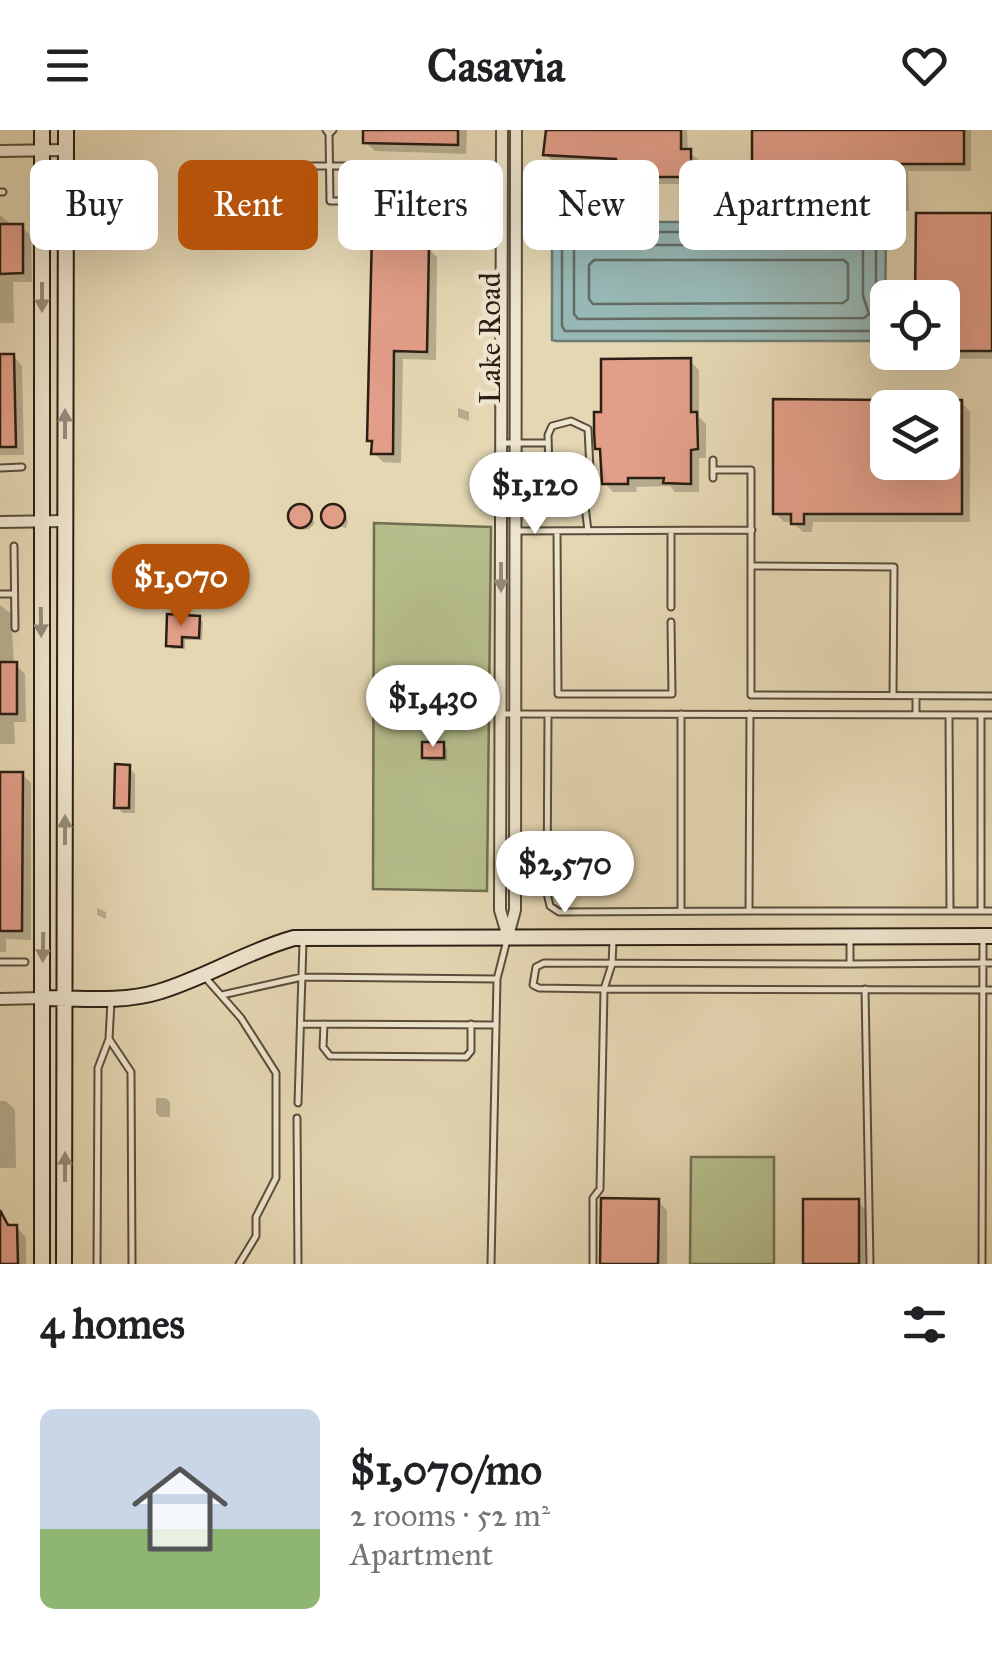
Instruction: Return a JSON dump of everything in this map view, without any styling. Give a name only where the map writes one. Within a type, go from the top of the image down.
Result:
[{"type":"main road","points":[[42,130],[42,1264]]},
{"type":"main road","points":[[64,1264],[66,130]]},
{"type":"main road","points":[[42,998],[111,998],[156,993],[267,946],[303,938],[987,936]]},
{"type":"street","name":"Lake Road","points":[[502,130],[500,910],[508,938]]},
{"type":"street","name":"Lake Road","points":[[508,938],[515,910],[516,130]]},
{"type":"street","points":[[0,151],[66,150]]},
{"type":"street","points":[[0,522],[65,521]]},
{"type":"street","points":[[0,999],[42,998]]},
{"type":"lane","points":[[318,166],[329,166],[380,166],[380,201],[330,201],[329,166],[329,132]]},
{"type":"lane","points":[[581,424],[588,429],[590,469],[582,480],[569,484],[558,480],[548,464],[552,426],[581,424]]},
{"type":"lane","points":[[501,443],[548,443]]},
{"type":"lane","points":[[713,460],[713,478]]},
{"type":"lane","points":[[501,464],[548,464]]},
{"type":"lane","points":[[0,468],[22,468]]},
{"type":"lane","points":[[713,470],[751,470],[751,695],[992,696]]},
{"type":"lane","points":[[582,480],[588,531]]},
{"type":"lane","points":[[671,530],[671,607]]},
{"type":"lane","points":[[501,531],[752,530]]},
{"type":"lane","points":[[557,531],[558,694],[672,694],[671,622]]},
{"type":"lane","points":[[14,546],[15,628]]},
{"type":"lane","points":[[752,566],[894,567],[893,696]]},
{"type":"lane","points":[[0,594],[14,594]]},
{"type":"lane","points":[[916,696],[916,715]]},
{"type":"lane","points":[[500,714],[992,715]]},
{"type":"lane","points":[[548,714],[547,893],[550,906],[559,912],[992,911]]},
{"type":"lane","points":[[681,714],[682,912]]},
{"type":"lane","points":[[749,911],[750,714]]},
{"type":"lane","points":[[950,715],[950,911]]},
{"type":"lane","points":[[981,715],[981,911]]},
{"type":"lane","points":[[850,936],[850,964]]},
{"type":"lane","points":[[982,1264],[983,964],[987,936]]},
{"type":"lane","points":[[298,1104],[303,938]]},
{"type":"lane","points":[[491,1264],[497,980],[508,938]]},
{"type":"lane","points":[[593,1264],[593,1198],[600,1189],[604,989],[612,964],[612,938]]},
{"type":"lane","points":[[0,962],[25,962]]},
{"type":"lane","points":[[992,964],[544,963],[533,971],[533,986],[539,988],[992,990]]},
{"type":"lane","points":[[202,974],[240,1018],[276,1073],[276,1178],[256,1217],[256,1236],[239,1264]]},
{"type":"lane","points":[[221,995],[302,977],[497,980]]},
{"type":"lane","points":[[865,990],[870,1264]]},
{"type":"lane","points":[[97,1264],[98,1068],[109,1039],[111,998]]},
{"type":"lane","points":[[301,1024],[496,1024]]},
{"type":"lane","points":[[324,1024],[323,1047],[330,1056],[466,1057],[471,1051],[471,1024]]},
{"type":"lane","points":[[109,1039],[130,1072],[132,1264]]},
{"type":"lane","points":[[297,1118],[298,1264]]},
{"type":"lane","points":[[982,1224],[992,1220]]},
{"type":"green space","points":[[374,523],[491,527],[487,891],[373,889]]},
{"type":"green space","points":[[691,1157],[774,1157],[774,1264],[690,1264]]},
{"type":"water","points":[[659,222],[679,222],[679,250],[886,250],[885,280],[870,280],[870,341],[552,340],[552,250],[659,250]]},
{"type":"building","points":[[363,130],[458,130],[458,145],[363,143]]},
{"type":"building","points":[[546,130],[681,130],[681,149],[691,149],[691,160],[679,160],[679,177],[659,177],[659,160],[543,155]]},
{"type":"building","points":[[752,130],[964,130],[964,164],[752,160]]},
{"type":"building","points":[[916,213],[992,213],[992,351],[960,351],[960,280],[915,280]]},
{"type":"building","points":[[0,224],[23,224],[23,273],[0,274]]},
{"type":"building","points":[[372,250],[429,250],[427,352],[394,351],[393,454],[371,454],[372,441],[367,441]]},
{"type":"building","points":[[0,354],[14,354],[16,447],[0,447]]},
{"type":"building","points":[[691,358],[691,412],[697,412],[698,449],[691,450],[691,484],[663,483],[664,478],[628,478],[628,484],[602,484],[600,449],[595,449],[594,430],[594,412],[601,412],[601,359]]},
{"type":"building","points":[[773,399],[870,400],[870,480],[960,480],[962,400],[962,514],[804,514],[804,524],[791,524],[791,514],[773,514]]},
{"type":"building","points":[[300,504],[312,516],[300,528],[288,516]]},
{"type":"building","points":[[333,504],[345,516],[333,528],[321,516]]},
{"type":"building","points":[[167,614],[200,616],[199,638],[182,637],[182,647],[166,646]]},
{"type":"building","points":[[0,662],[17,662],[17,714],[0,714]]},
{"type":"building","points":[[422,742],[444,742],[444,758],[422,758]]},
{"type":"building","points":[[115,764],[130,765],[129,808],[114,808]]},
{"type":"building","points":[[0,772],[23,772],[22,931],[0,931]]},
{"type":"building","points":[[601,1198],[659,1199],[658,1264],[600,1264]]},
{"type":"building","points":[[803,1199],[859,1199],[859,1264],[803,1264]]},
{"type":"building","points":[[0,1210],[8,1225],[17,1225],[18,1264],[0,1264]]}]
